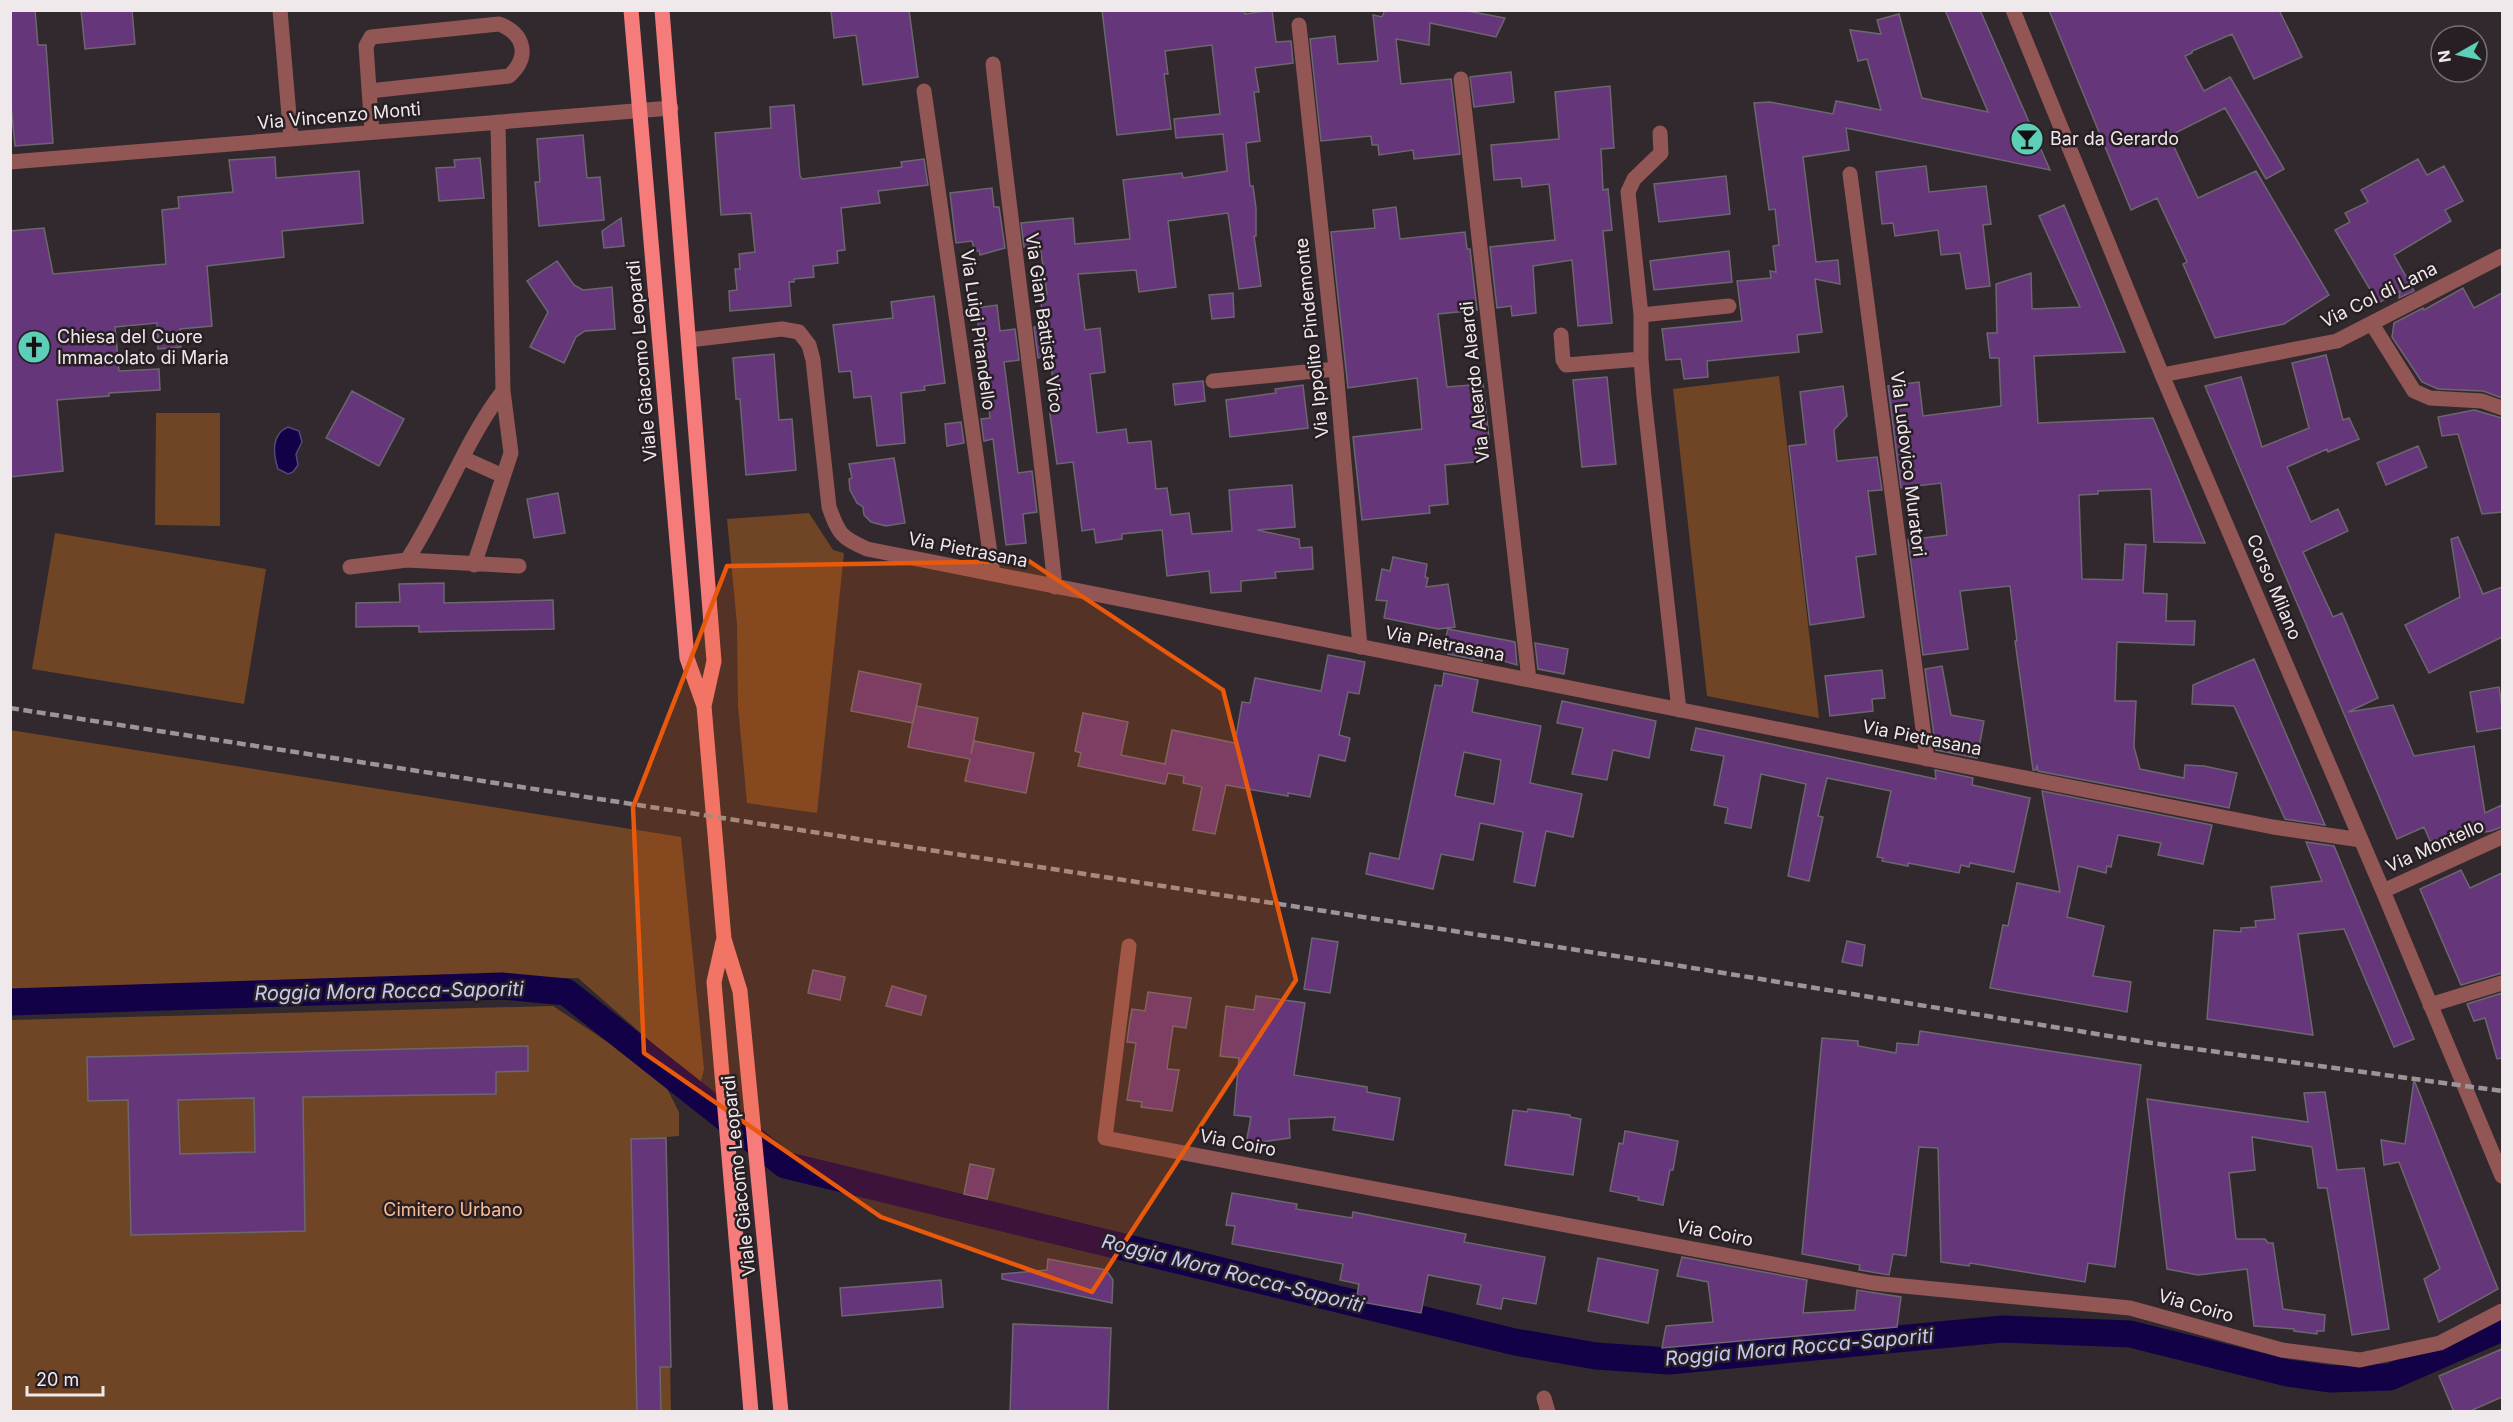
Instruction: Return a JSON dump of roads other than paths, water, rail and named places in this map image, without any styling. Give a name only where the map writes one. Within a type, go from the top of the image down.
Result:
[{"type":"main road","name":"Viale Giacomo Leopardi","points":[[631,10],[687,658],[704,706],[724,939],[740,991],[760,1176],[781,1412]]},
{"type":"main road","name":"Viale Giacomo Leopardi","points":[[662,10],[714,661],[704,706]]},
{"type":"main road","name":"Viale Giacomo Leopardi","points":[[724,939],[714,982],[751,1412]]},
{"type":"street","points":[[280,10],[291,139]]},
{"type":"street","name":"Corso Milano","points":[[2013,10],[2162,375],[2383,891],[2502,1176]]},
{"type":"street","points":[[369,91],[509,76],[521,61],[521,42],[516,33],[499,24],[374,35],[368,39],[366,46],[369,91],[372,132]]},
{"type":"street","name":"Via Ippolito Pindemonte","points":[[1299,25],[1336,369],[1360,647]]},
{"type":"street","name":"Via Gian Battista Vico","points":[[993,64],[1015,266],[1038,424],[1055,586]]},
{"type":"street","name":"Via Aleardo Aleardi","points":[[1461,79],[1529,680]]},
{"type":"street","name":"Via Luigi Pirandello","points":[[924,91],[993,574]]},
{"type":"street","name":"Via Vincenzo Monti","points":[[10,162],[671,108]]},
{"type":"street","points":[[474,565],[512,453],[503,391],[498,122]]},
{"type":"street","points":[[1660,133],[1661,153],[1634,179],[1628,192],[1641,315],[1641,359],[1679,710]]},
{"type":"street","name":"Via Ludovico Muratori","points":[[1850,174],[1927,759]]},
{"type":"street","name":"Via Col di Lana","points":[[2162,375],[2337,341],[2502,256]]},
{"type":"street","points":[[1641,315],[1729,306]]},
{"type":"street","points":[[2372,324],[2414,391],[2430,398],[2482,401],[2502,408]]},
{"type":"street","name":"Via Pietrasana","points":[[689,340],[782,329],[799,332],[808,345],[813,360],[830,507],[836,526],[843,538],[867,549],[1927,759],[2272,826],[2361,840]]},
{"type":"street","points":[[1561,335],[1563,360],[1566,365],[1641,359]]},
{"type":"street","points":[[1213,381],[1336,369]]},
{"type":"street","points":[[407,560],[425,532],[484,416],[503,391]]},
{"type":"street","points":[[463,458],[504,476]]},
{"type":"street","points":[[350,567],[407,560],[519,566]]},
{"type":"street","name":"Via Montello","points":[[2383,891],[2502,837]]},
{"type":"street","name":"Via Coiro","points":[[1129,946],[1105,1138],[1873,1283],[2130,1308],[2282,1350],[2360,1360],[2440,1343],[2502,1311]]},
{"type":"street","points":[[2430,1005],[2502,983]]},
{"type":"waterway","name":"Roggia Mora Rocca-Saporiti","points":[[10,1002],[502,986],[566,992],[785,1165],[1515,1342],[1596,1356],[1669,1361],[2002,1329],[2130,1334],[2287,1373],[2331,1379],[2390,1377],[2502,1328]]},
{"type":"railway","points":[[10,708],[1687,967],[2152,1043],[2502,1091]]},
{"type":"place","name":"Bar da Gerardo","points":[[2027,139]]},
{"type":"place","name":"Chiesa del Cuore Immacolato di Maria","points":[[34,347]]},
{"type":"park label","name":"Cimitero Urbano","points":[[453,1210]]}]
